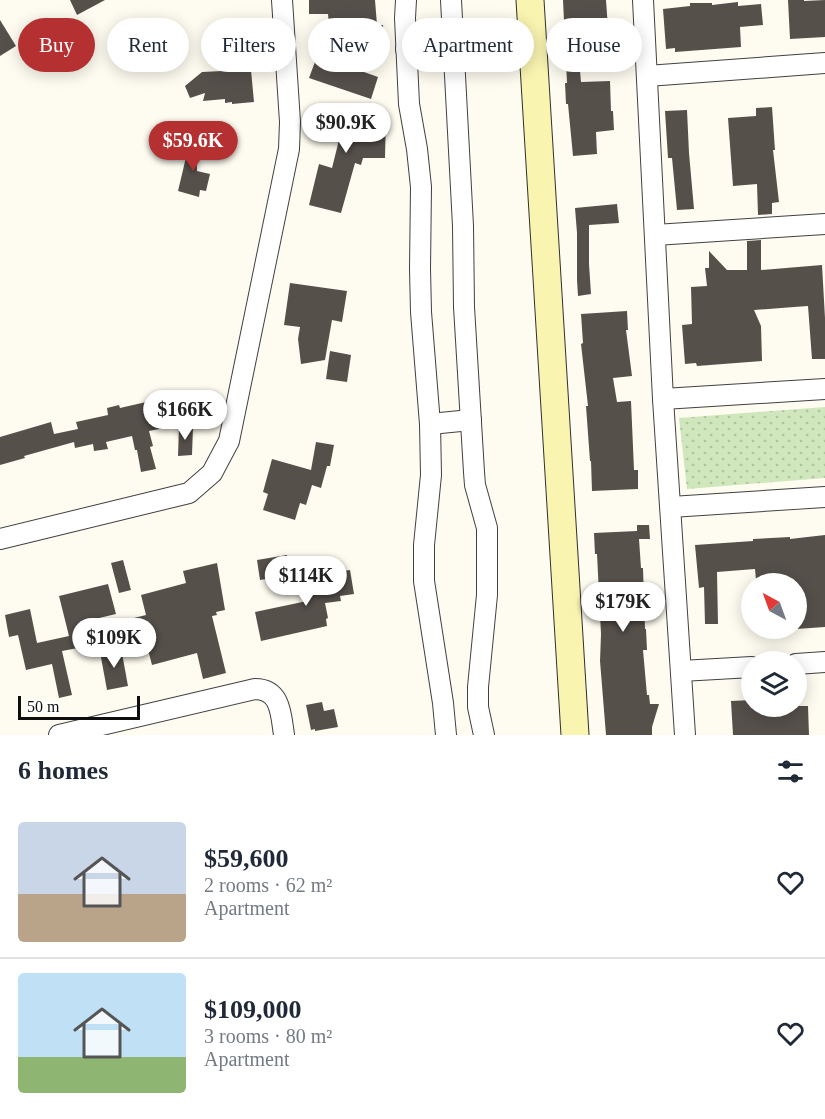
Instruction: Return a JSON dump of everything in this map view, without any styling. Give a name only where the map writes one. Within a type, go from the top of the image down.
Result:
[{"type":"main road","points":[[530,0],[575,735]]},
{"type":"street","points":[[0,538],[189,493],[212,473],[218,463],[229,441],[289,149],[290,122],[282,0]]},
{"type":"street","points":[[405,18],[406,0]]},
{"type":"street","points":[[451,0],[452,18]]},
{"type":"street","points":[[643,0],[663,399],[685,735]]},
{"type":"street","points":[[647,76],[825,63]]},
{"type":"street","points":[[407,72],[409,104],[421,187],[421,291],[430,424],[431,475],[424,544],[424,581],[446,735]]},
{"type":"street","points":[[455,72],[463,226],[464,307],[475,485],[487,528],[487,595],[478,687],[478,707],[483,735]]},
{"type":"street","points":[[656,235],[825,224]]},
{"type":"street","points":[[663,399],[825,389]]},
{"type":"street","points":[[430,424],[471,420]]},
{"type":"street","points":[[671,507],[825,497]]},
{"type":"street","points":[[807,663],[825,662]]},
{"type":"street","points":[[681,671],[741,668]]},
{"type":"street","points":[[59,735],[255,689],[269,692],[274,698],[279,706],[284,735]]},
{"type":"green space","points":[[825,407],[825,478],[687,489],[679,418]]},
{"type":"building","points":[[70,0],[105,0],[77,15]]},
{"type":"building","points":[[309,0],[375,0],[376,18],[328,18],[328,14],[309,14]]},
{"type":"building","points":[[563,0],[606,0],[607,18],[564,18]]},
{"type":"building","points":[[788,0],[825,0],[825,37],[790,39]]},
{"type":"building","points":[[738,2],[738,6],[761,4],[763,25],[740,27],[741,47],[675,52],[675,48],[666,49],[663,9],[690,6],[690,3],[712,3],[712,5]]},
{"type":"building","points":[[0,20],[16,46],[0,56]]},
{"type":"building","points":[[202,72],[251,72],[254,102],[232,104],[232,102],[225,103],[225,99],[203,101],[205,93],[190,98],[185,86]]},
{"type":"building","points":[[311,72],[364,72],[378,77],[371,99],[309,78]]},
{"type":"building","points":[[566,72],[580,72],[581,82],[610,81],[614,130],[596,132],[597,154],[573,156],[568,104],[566,104],[565,83],[567,83]]},
{"type":"building","points":[[772,107],[775,150],[773,150],[779,202],[772,203],[772,214],[758,215],[757,184],[733,186],[728,118],[756,116],[756,108]]},
{"type":"building","points":[[687,110],[694,209],[677,210],[672,158],[668,158],[665,111]]},
{"type":"building","points":[[386,114],[385,158],[363,158],[361,165],[355,163],[341,213],[309,205],[319,164],[332,168],[340,136],[312,137],[312,116]]},
{"type":"building","points":[[192,132],[196,133],[197,171],[210,174],[206,191],[200,190],[199,197],[178,191]]},
{"type":"building","points":[[617,204],[619,223],[589,225],[591,294],[578,296],[575,208]]},
{"type":"building","points":[[761,240],[761,270],[822,265],[825,359],[812,359],[808,306],[754,310],[761,326],[762,361],[697,366],[696,363],[685,364],[682,325],[692,324],[691,287],[707,286],[705,268],[709,268],[709,251],[727,270],[747,270],[747,241]]},
{"type":"building","points":[[290,283],[347,291],[342,322],[332,320],[325,360],[301,364],[298,339],[300,327],[284,325]]},
{"type":"building","points":[[627,311],[628,330],[626,330],[632,376],[613,378],[617,402],[631,401],[634,470],[638,470],[638,489],[592,491],[586,406],[588,406],[581,344],[583,343],[581,314]]},
{"type":"building","points":[[330,351],[351,355],[347,382],[326,379]]},
{"type":"building","points":[[168,397],[174,426],[149,431],[153,446],[150,447],[156,469],[141,472],[132,436],[106,442],[108,449],[94,451],[93,444],[75,448],[74,442],[0,465],[0,437],[51,422],[54,434],[78,429],[76,422],[108,415],[107,408],[119,405],[120,408]]},
{"type":"building","points":[[179,426],[193,427],[192,455],[178,456]]},
{"type":"building","points":[[316,442],[334,445],[330,466],[327,466],[321,488],[312,485],[306,505],[300,503],[295,520],[263,510],[268,494],[263,492],[272,459],[311,470]]},
{"type":"building","points":[[637,525],[649,525],[650,539],[639,539],[641,568],[643,568],[647,650],[643,650],[647,695],[649,695],[650,704],[659,704],[652,735],[606,735],[594,533],[637,531]]},
{"type":"building","points":[[825,535],[825,627],[807,628],[807,573],[755,573],[755,569],[717,572],[718,624],[705,624],[704,587],[699,588],[695,545],[753,541],[753,539],[790,537],[790,539]]},
{"type":"building","points":[[287,555],[290,575],[260,580],[257,560]]},
{"type":"building","points":[[123,560],[131,590],[119,593],[111,563]]},
{"type":"building","points":[[217,563],[225,610],[216,612],[217,615],[212,616],[226,673],[203,679],[197,653],[152,665],[145,638],[139,640],[134,618],[146,615],[141,595],[186,583],[183,571]]},
{"type":"building","points":[[350,570],[354,594],[340,596],[341,601],[325,603],[327,626],[261,641],[255,612],[307,601],[303,577]]},
{"type":"building","points":[[108,584],[116,614],[95,619],[99,644],[62,651],[72,695],[59,698],[52,664],[26,670],[18,635],[9,637],[5,615],[30,609],[37,643],[69,636],[59,596]]},
{"type":"building","points":[[121,648],[128,686],[107,690],[100,652]]},
{"type":"building","points":[[731,701],[741,701],[741,717],[807,717],[808,706],[809,735],[733,735]]},
{"type":"building","points":[[322,702],[324,711],[334,709],[338,727],[311,730],[306,705]]}]
